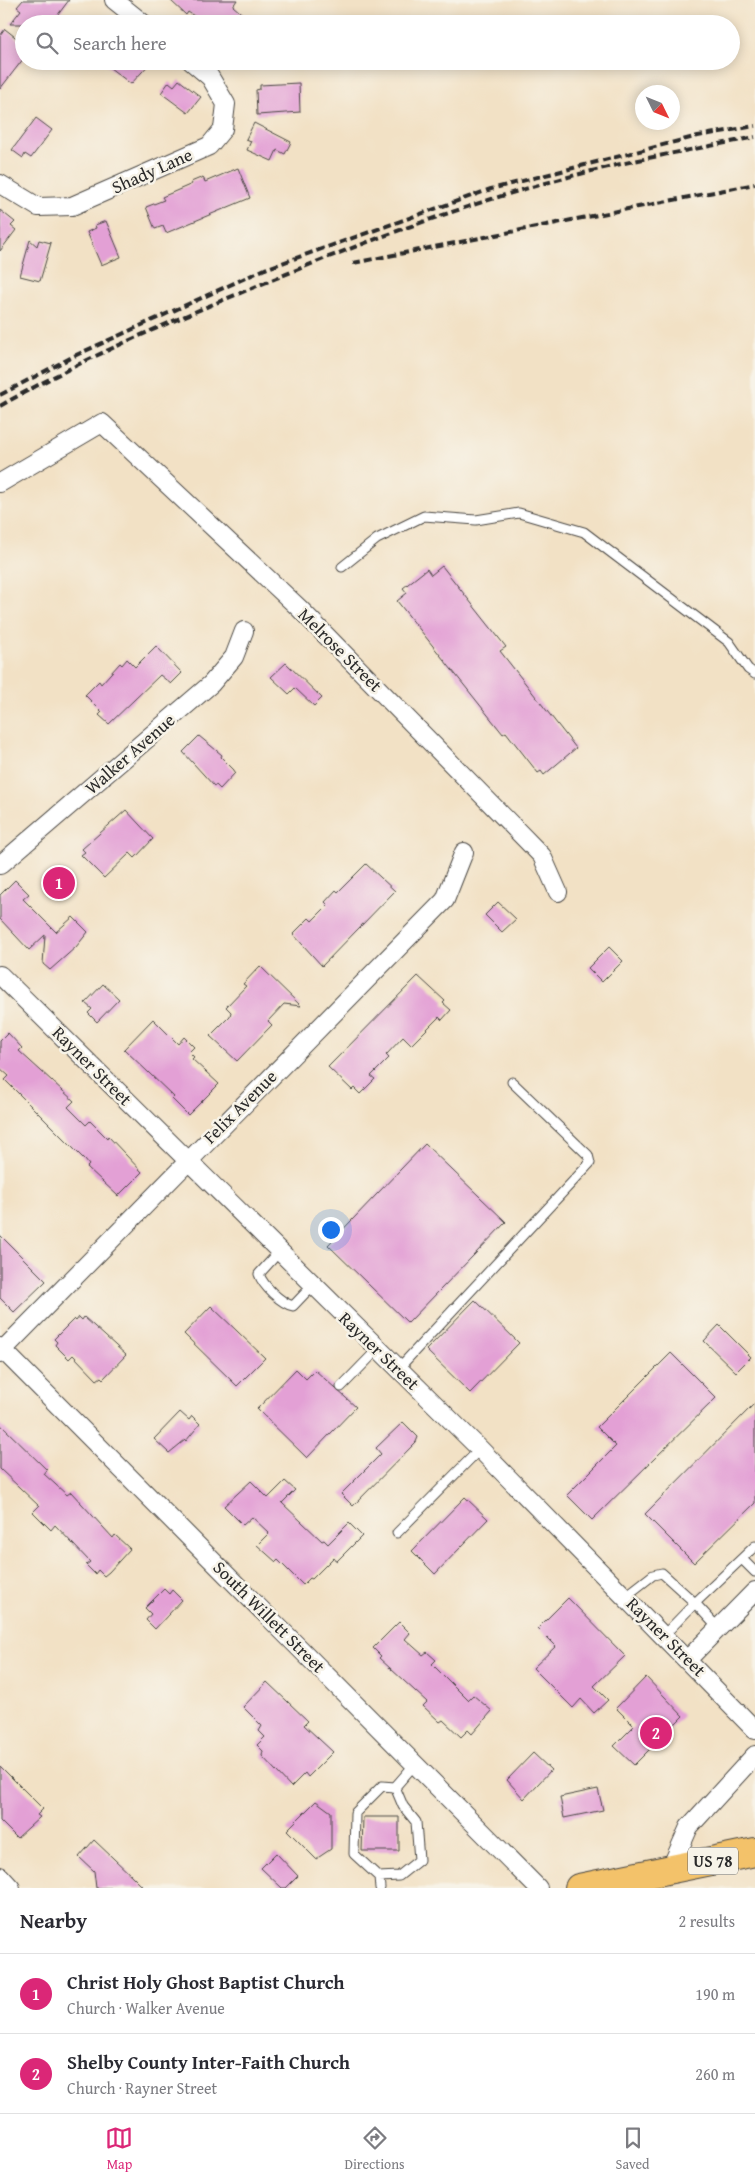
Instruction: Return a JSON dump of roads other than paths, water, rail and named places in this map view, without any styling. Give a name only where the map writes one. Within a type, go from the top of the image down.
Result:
[{"type":"main road","name":"US 78","points":[[579,1888],[755,1852]]},
{"type":"street","points":[[114,0],[133,15]]},
{"type":"street","name":"Shady Lane","points":[[0,184],[38,207],[72,206],[210,146],[223,129],[226,104],[210,77],[202,70]]},
{"type":"street","name":"Melrose Street","points":[[0,483],[102,423],[299,608],[542,856],[558,892]]},
{"type":"street","name":"Walker Avenue","points":[[0,865],[211,684],[234,657],[244,631]]},
{"type":"street","name":"Felix Avenue","points":[[1,1350],[445,900],[464,852]]},
{"type":"street","name":"Rayner Street","points":[[0,975],[480,1449],[688,1659],[755,1730]]},
{"type":"street","name":"South Willett Street","points":[[1,1350],[538,1888]]},
{"type":"street","points":[[688,1659],[755,1591]]},
{"type":"street","points":[[670,1870],[689,1827],[755,1754]]},
{"type":"street","points":[[0,1876],[12,1888]]},
{"type":"lane","points":[[342,567],[377,539],[424,516],[476,520],[519,513],[584,532],[729,642],[748,669],[755,674]]},
{"type":"lane","points":[[398,1369],[590,1163],[588,1155],[512,1082]]},
{"type":"lane","points":[[279,1252],[259,1274],[262,1281],[287,1305],[293,1306],[313,1285]]},
{"type":"lane","points":[[341,1387],[378,1350]]},
{"type":"lane","points":[[397,1533],[480,1449]]},
{"type":"lane","points":[[664,1635],[755,1546]]},
{"type":"lane","points":[[742,1559],[755,1572]]},
{"type":"lane","points":[[626,1596],[653,1574],[662,1573],[718,1628]]},
{"type":"lane","points":[[395,1787],[415,1764]]},
{"type":"lane","points":[[380,1888],[379,1877],[354,1854],[355,1813],[382,1786],[395,1787]]},
{"type":"lane","points":[[379,1877],[399,1876],[419,1860],[416,1822],[403,1806],[395,1787]]},
{"type":"railway","points":[[0,395],[74,356],[265,269],[491,189],[698,136],[755,126]]},
{"type":"railway","points":[[0,406],[60,374],[152,330],[288,273],[420,223],[510,194],[600,169],[755,137]]},
{"type":"railway","points":[[353,263],[755,184]]},
{"type":"place","name":"Christ Holy Ghost Baptist Church","points":[[59,883]]},
{"type":"place","name":"Shelby County Inter-Faith Church","points":[[656,1733]]}]
